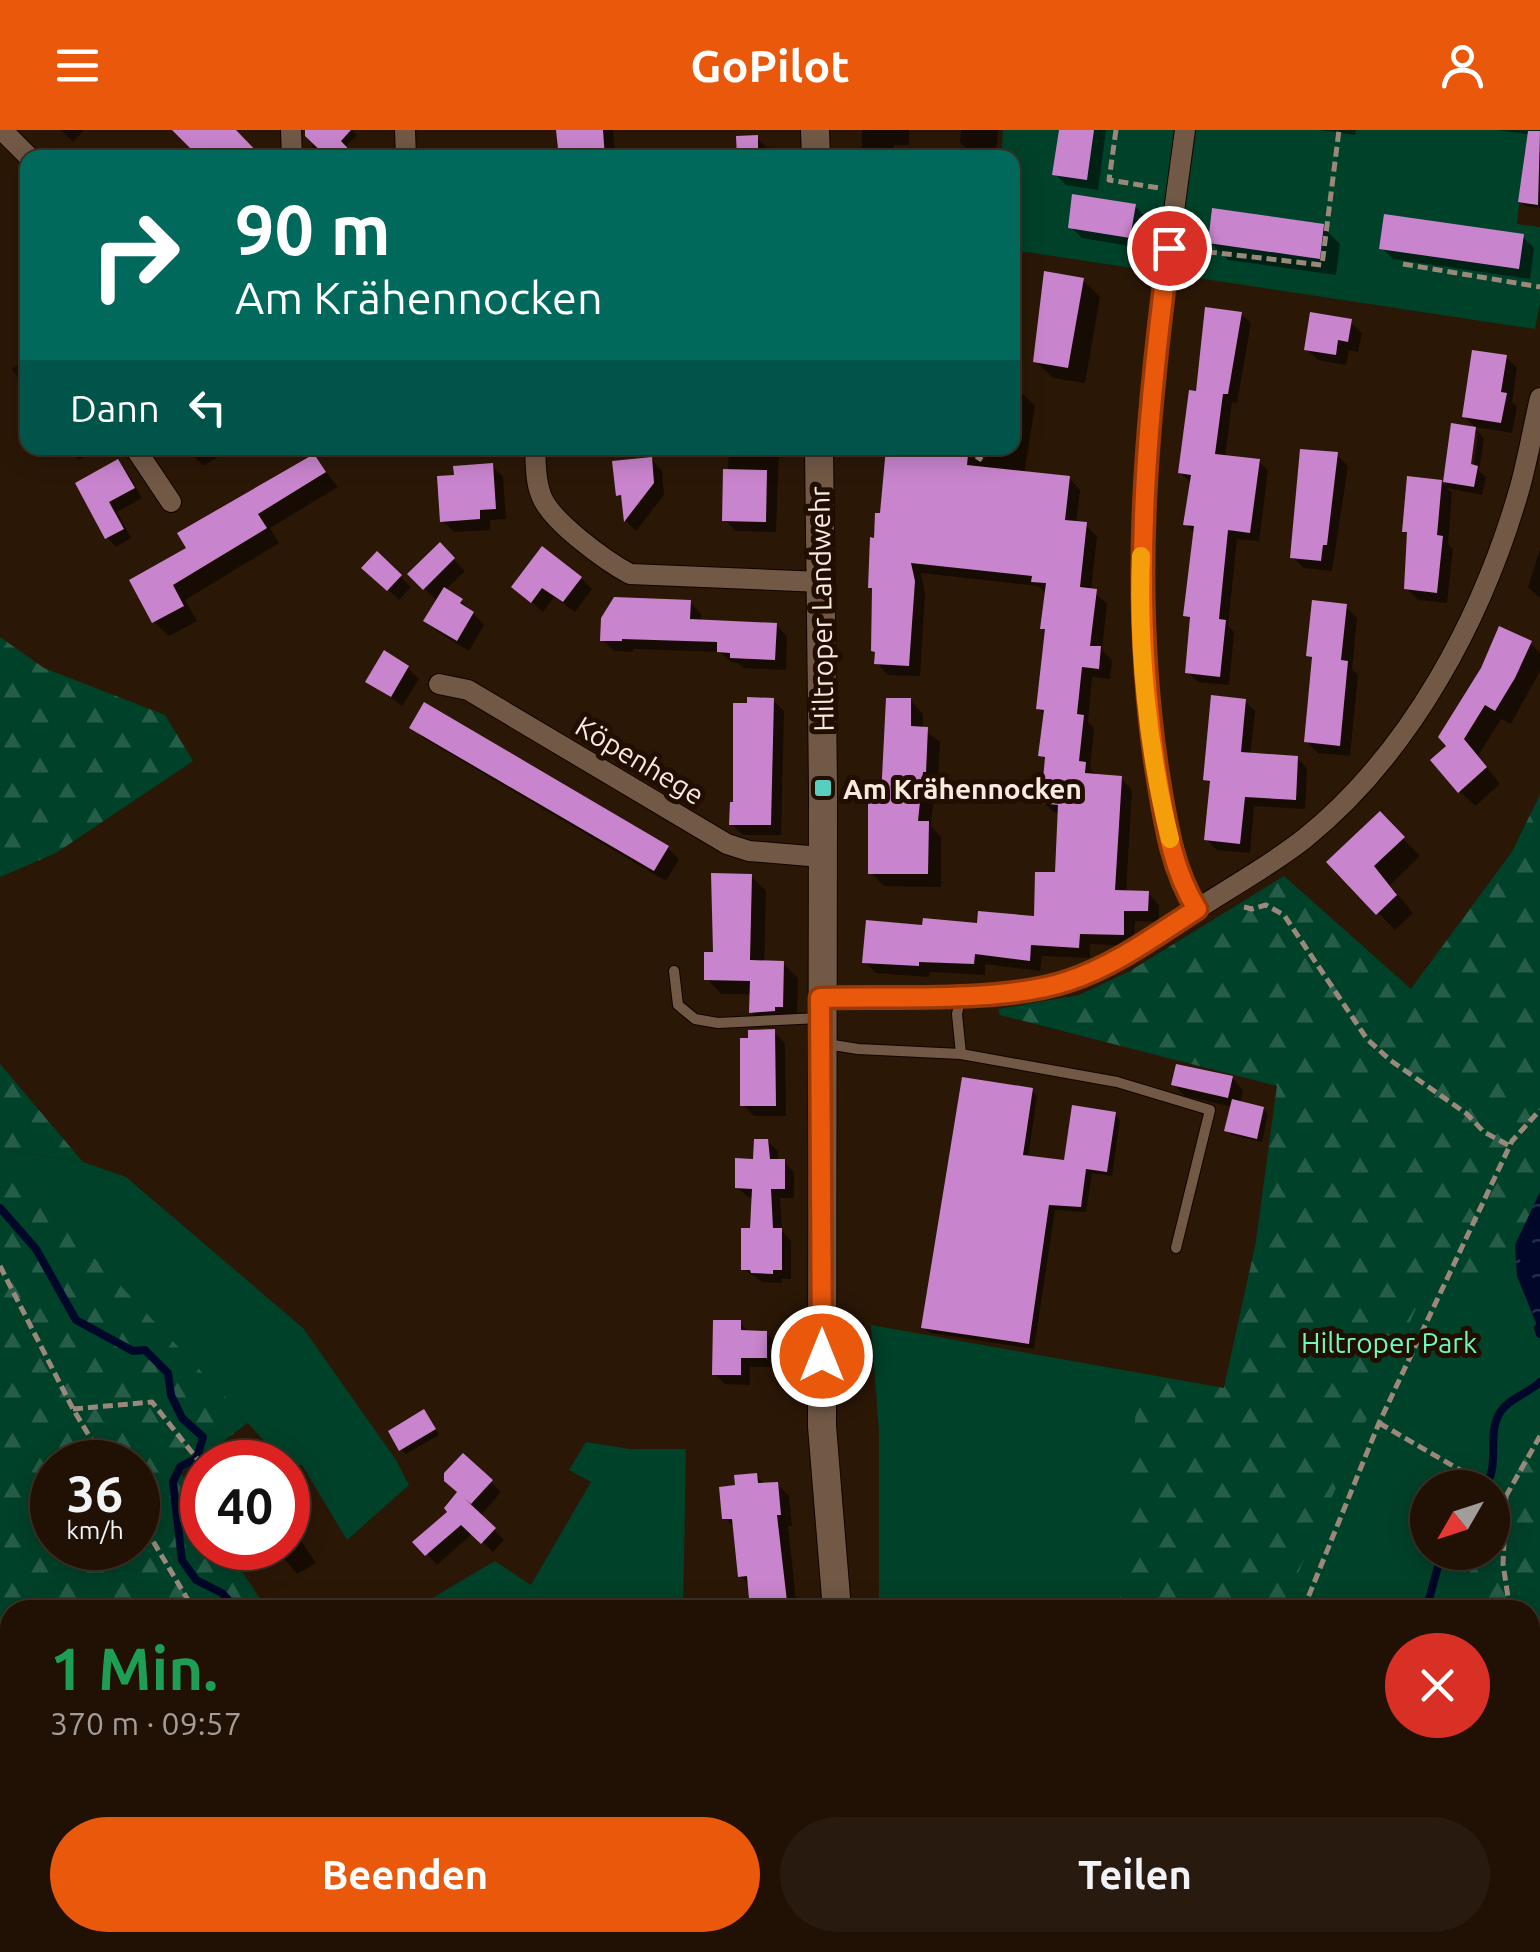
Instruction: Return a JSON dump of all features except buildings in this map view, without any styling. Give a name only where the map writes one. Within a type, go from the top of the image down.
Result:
[{"type":"street","points":[[2,130],[22,150]]},
{"type":"street","points":[[1184,130],[1145,479],[1142,639],[1164,816],[1181,885],[1197,909]]},
{"type":"street","points":[[821,1020],[961,994],[1028,990],[1067,982],[1110,964],[1304,839],[1350,796],[1401,734],[1444,667],[1486,582],[1504,535],[1540,398]]},
{"type":"street","points":[[140,455],[172,502]]},
{"type":"street","points":[[536,455],[542,501],[557,518],[630,574],[820,582]]},
{"type":"street","name":"Hiltroper Landwehr","points":[[819,455],[822,1426],[835,1600]]},
{"type":"street","name":"Köpenhege","points":[[439,684],[468,690],[727,844],[750,851],[821,857]]},
{"type":"lane","points":[[674,971],[678,1005],[695,1019],[718,1023],[821,1020],[858,1049],[961,1054],[1117,1082],[1210,1110],[1176,1248]]},
{"type":"lane","points":[[961,994],[957,1014],[961,1054]]},
{"type":"path","points":[[1116,130],[1109,180],[1176,191]]},
{"type":"path","points":[[1169,248],[1322,266],[1338,130]]},
{"type":"path","points":[[1403,264],[1540,287]]},
{"type":"path","points":[[974,455],[982,460]]},
{"type":"path","points":[[1224,892],[1241,906],[1252,909],[1266,905],[1284,914],[1367,1039],[1467,1114],[1484,1132],[1510,1146]]},
{"type":"path","points":[[1307,1600],[1379,1423],[1510,1146],[1540,1110]]},
{"type":"path","points":[[0,1266],[92,1440]]},
{"type":"path","points":[[73,1409],[152,1402],[183,1440]]},
{"type":"path","points":[[1379,1423],[1461,1470]]},
{"type":"path","points":[[1510,1489],[1540,1436]]},
{"type":"path","points":[[160,1553],[188,1600]]},
{"type":"path","points":[[1504,1570],[1508,1600]]},
{"type":"green space","points":[[1003,130],[1540,130],[1540,149],[1525,149],[1517,224],[1540,227],[1540,303],[1535,329],[1020,251],[1020,150],[1002,150]]},
{"type":"green space","points":[[0,637],[44,668],[165,715],[193,761],[56,853],[0,877]]},
{"type":"green space","name":"Hiltroper Park","points":[[1540,795],[1540,1600],[879,1600],[879,1431],[871,1325],[1224,1388],[1256,1242],[1277,1086],[1411,989],[1512,852]]},
{"type":"green space","name":"Hiltroper Park","points":[[1540,795],[1540,1192],[1515,1245],[1478,1278],[1426,1286],[1298,1573],[1297,1600],[1120,1600],[1139,1374],[1224,1388],[1256,1242],[1277,1086],[1000,1015],[998,1009],[1079,995],[1130,971],[1284,876],[1411,989],[1512,852]]},
{"type":"green space","points":[[0,1064],[83,1162],[0,1149]]},
{"type":"green space","points":[[0,1149],[83,1162],[126,1177],[303,1328],[396,1460],[409,1485],[347,1540],[310,1478],[310,1440],[263,1440],[0,1158]]},
{"type":"green space","points":[[0,1158],[249,1422],[225,1440],[180,1440],[180,1570],[241,1570],[261,1600],[0,1600]]},
{"type":"green space","points":[[1540,1414],[1540,1600],[1473,1600],[1470,1570],[1510,1570],[1510,1470]]},
{"type":"green space","points":[[586,1442],[630,1449],[686,1449],[683,1600],[429,1600],[495,1561],[531,1585],[591,1482],[569,1470]]},
{"type":"water","points":[[1540,1192],[1538,1328],[1517,1276],[1515,1245]]},
{"type":"waterway","points":[[0,1208],[36,1249],[76,1320],[133,1351],[145,1350],[168,1373],[171,1395],[182,1418],[203,1437],[197,1458],[180,1467],[173,1482],[182,1560],[196,1580],[228,1600]]},
{"type":"waterway","points":[[1538,1328],[1540,1334]]},
{"type":"waterway","points":[[1492,1470],[1496,1420],[1509,1403],[1540,1382]]},
{"type":"waterway","points":[[1429,1600],[1437,1570]]},
{"type":"slow traffic","points":[[1141,556],[1142,639],[1151,728],[1170,839]]},
{"type":"place","name":"Am Krähennocken","points":[[823,788]]},
{"type":"route","points":[[822,1356],[820,998],[1028,990],[1067,982],[1110,964],[1197,909],[1181,885],[1164,816],[1142,639],[1145,479],[1169,248]]}]
